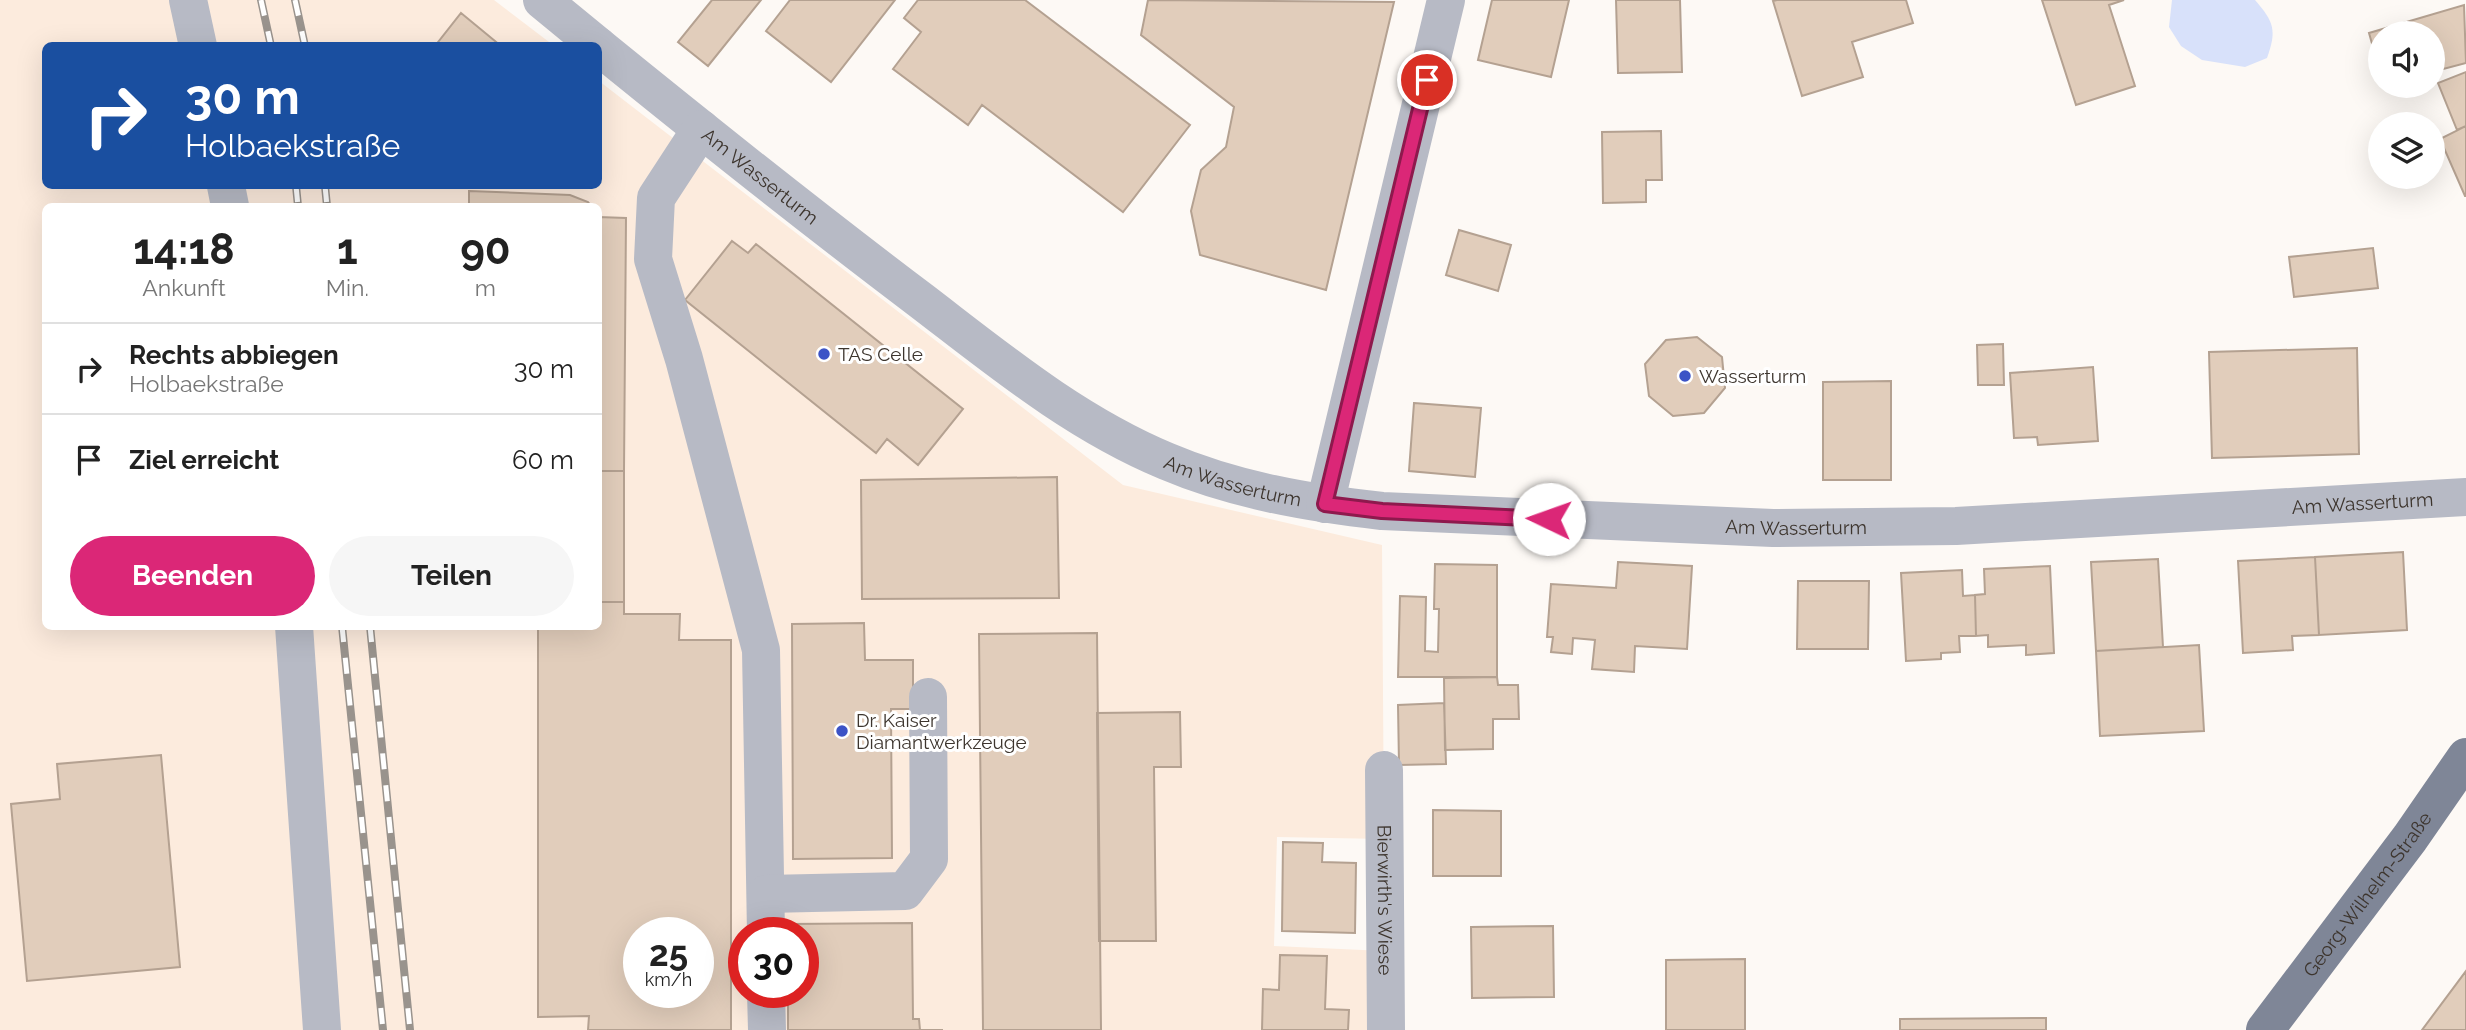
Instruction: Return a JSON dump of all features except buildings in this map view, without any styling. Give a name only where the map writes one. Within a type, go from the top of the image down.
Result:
[{"type":"main road","name":"Georg-Wilhelm-Straße","points":[[2264,1030],[2410,838],[2466,757]]},
{"type":"street","points":[[188,0],[197,42]]},
{"type":"street","name":"Am Wasserturm","points":[[542,0],[593,42]]},
{"type":"street","points":[[1325,504],[1446,0]]},
{"type":"street","name":"Am Wasserturm","points":[[602,49],[1004,364],[1091,424],[1168,462],[1245,487],[1325,504],[1382,511],[1786,528],[1956,526],[2466,497]]},
{"type":"street","points":[[701,129],[656,198],[653,259],[687,372],[761,650],[766,917]]},
{"type":"street","points":[[294,630],[322,1030]]},
{"type":"street","points":[[766,894],[905,891],[929,859],[928,697]]},
{"type":"street","name":"Bierwirth's Wiese","points":[[1384,770],[1386,1030]]},
{"type":"street","points":[[766,1008],[766,1030]]},
{"type":"shaded area","points":[[0,0],[494,0],[549,42],[42,42],[42,189],[602,189],[602,83],[1123,485],[1382,545],[1384,839],[1277,837],[1274,946],[1385,951],[1386,1030],[0,1030]]},
{"type":"water","points":[[2172,0],[2255,0],[2272,27],[2267,58],[2245,67],[2202,60],[2181,46],[2169,27]]},
{"type":"railway","points":[[261,0],[270,42]]},
{"type":"railway","points":[[295,0],[304,42]]},
{"type":"railway","points":[[296,189],[298,203]]},
{"type":"railway","points":[[325,189],[327,203]]},
{"type":"railway","points":[[342,630],[383,1030]]},
{"type":"railway","points":[[370,630],[410,1030]]},
{"type":"place","name":"TAS Celle","points":[[824,354]]},
{"type":"place","name":"Wasserturm","points":[[1685,376]]},
{"type":"place","name":"Dr. Kaiser Diamantwerkzeuge","points":[[842,731]]},
{"type":"route","points":[[1427,80],[1325,504],[1382,511],[1549,519]]}]
